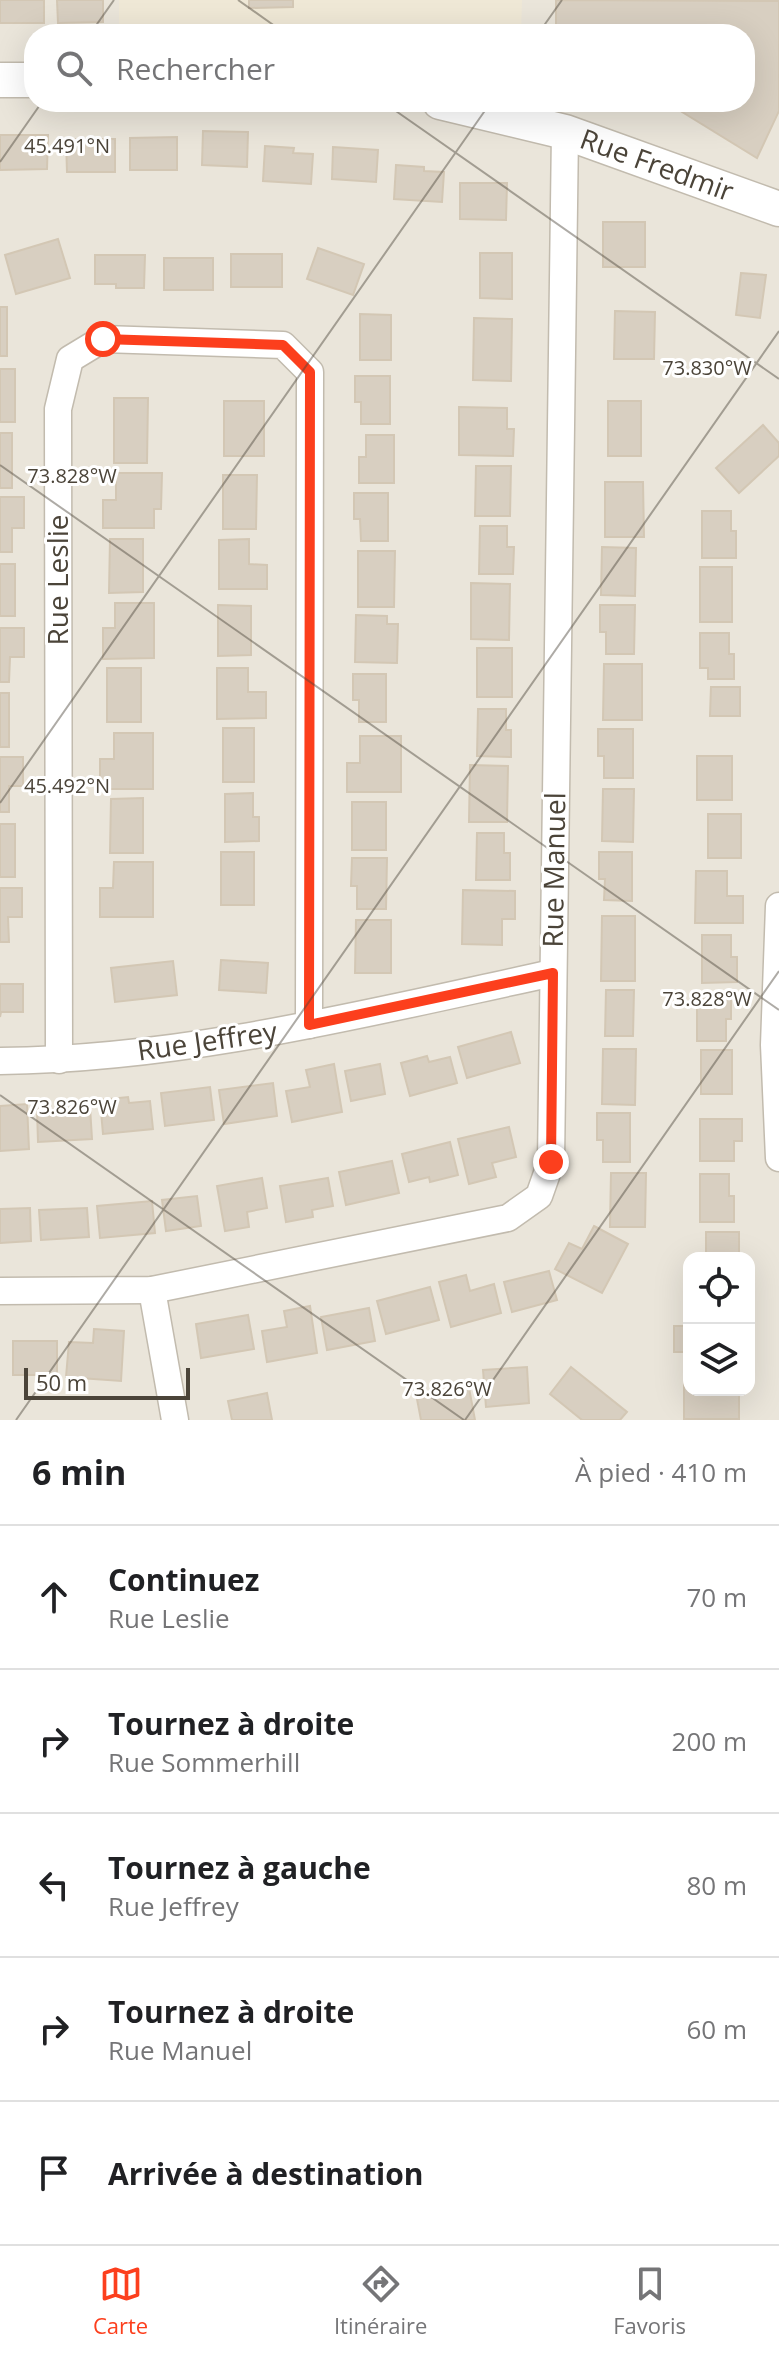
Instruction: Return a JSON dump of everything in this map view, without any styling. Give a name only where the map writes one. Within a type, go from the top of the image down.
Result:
[{"type":"street","points":[[0,80],[24,80]]},
{"type":"street","name":"Rue Fredmir","points":[[482,112],[565,132],[779,209]]},
{"type":"street","name":"Rue Manuel","points":[[0,1291],[152,1290],[508,1218],[539,1196],[551,1162],[565,132]]},
{"type":"street","name":"Rue Leslie","points":[[59,1060],[58,409],[70,359],[103,339],[283,345],[310,372],[309,1025]]},
{"type":"street","points":[[779,906],[779,1158]]},
{"type":"street","name":"Rue Jeffrey","points":[[0,1061],[59,1060],[166,1048],[309,1025],[553,973]]},
{"type":"street","points":[[152,1290],[175,1420]]},
{"type":"shaded area","points":[[0,0],[779,0],[779,1420],[0,1420]]},
{"type":"shaded area","points":[[119,0],[522,0],[521,24],[119,24]]},
{"type":"building","points":[[0,0],[44,0],[44,23],[0,23]]},
{"type":"building","points":[[57,0],[103,0],[103,22],[58,23]]},
{"type":"building","points":[[249,0],[293,0],[293,7],[249,8]]},
{"type":"building","points":[[556,0],[779,1],[779,111],[757,158],[682,112],[755,112],[755,24],[556,24]]},
{"type":"building","points":[[203,131],[248,132],[247,167],[202,165]]},
{"type":"building","points":[[0,135],[48,135],[47,169],[0,170]]},
{"type":"building","points":[[177,137],[177,170],[130,170],[130,138]]},
{"type":"building","points":[[66,139],[115,139],[115,172],[67,172]]},
{"type":"building","points":[[265,146],[294,148],[293,153],[313,154],[311,184],[263,181]]},
{"type":"building","points":[[333,147],[378,150],[376,182],[332,179]]},
{"type":"building","points":[[396,165],[444,172],[442,202],[394,199]]},
{"type":"building","points":[[460,183],[507,183],[506,220],[460,219]]},
{"type":"building","points":[[603,222],[645,222],[645,267],[603,267]]},
{"type":"building","points":[[58,239],[70,278],[16,294],[5,255]]},
{"type":"building","points":[[318,248],[364,264],[353,295],[307,279]]},
{"type":"building","points":[[480,253],[512,253],[512,299],[480,298]]},
{"type":"building","points":[[231,254],[282,254],[282,287],[231,287]]},
{"type":"building","points":[[95,255],[145,255],[144,288],[95,284]]},
{"type":"building","points":[[164,258],[213,258],[213,290],[164,290]]},
{"type":"building","points":[[741,273],[766,275],[760,318],[736,315]]},
{"type":"building","points":[[0,307],[7,307],[7,356],[0,356]]},
{"type":"building","points":[[615,311],[655,312],[654,359],[614,359]]},
{"type":"building","points":[[360,314],[391,315],[391,360],[360,360]]},
{"type":"building","points":[[474,318],[512,319],[511,381],[473,380]]},
{"type":"building","points":[[0,369],[15,369],[15,422],[0,422]]},
{"type":"building","points":[[355,376],[390,376],[390,424],[361,424],[361,402],[355,402]]},
{"type":"building","points":[[114,398],[148,398],[147,463],[114,463]]},
{"type":"building","points":[[224,401],[264,401],[264,456],[224,456]]},
{"type":"building","points":[[608,401],[641,401],[641,456],[608,456]]},
{"type":"building","points":[[459,407],[507,408],[507,429],[514,429],[513,456],[459,455]]},
{"type":"building","points":[[763,425],[779,443],[779,456],[739,493],[716,468]]},
{"type":"building","points":[[0,433],[12,433],[12,488],[0,488]]},
{"type":"building","points":[[366,435],[394,435],[394,483],[359,483],[359,457],[366,457]]},
{"type":"building","points":[[476,466],[511,466],[510,516],[475,516]]},
{"type":"building","points":[[116,473],[162,473],[161,509],[154,509],[154,528],[103,528],[103,500],[116,500]]},
{"type":"building","points":[[223,475],[257,475],[256,529],[223,529]]},
{"type":"building","points":[[605,482],[643,482],[644,537],[605,537]]},
{"type":"building","points":[[354,493],[388,493],[388,541],[361,541],[360,519],[354,519]]},
{"type":"building","points":[[0,497],[24,497],[24,528],[12,528],[12,552],[0,552]]},
{"type":"building","points":[[702,511],[731,511],[731,531],[736,531],[736,558],[702,558]]},
{"type":"building","points":[[480,526],[507,526],[507,547],[514,547],[513,574],[479,574]]},
{"type":"building","points":[[110,539],[143,539],[143,592],[109,593]]},
{"type":"building","points":[[249,539],[249,564],[267,565],[267,589],[219,589],[219,540]]},
{"type":"building","points":[[602,547],[636,548],[635,596],[601,595]]},
{"type":"building","points":[[358,551],[395,551],[394,607],[358,607]]},
{"type":"building","points":[[0,564],[15,564],[15,616],[0,616]]},
{"type":"building","points":[[700,567],[732,567],[732,622],[700,622]]},
{"type":"building","points":[[471,583],[510,584],[509,640],[471,639]]},
{"type":"building","points":[[115,603],[154,603],[154,658],[103,659],[103,628],[115,628]]},
{"type":"building","points":[[218,605],[251,606],[251,655],[218,656]]},
{"type":"building","points":[[600,605],[635,605],[634,654],[606,654],[606,632],[600,632]]},
{"type":"building","points":[[356,615],[387,616],[387,624],[398,624],[397,663],[355,662]]},
{"type":"building","points":[[0,628],[24,628],[24,657],[10,657],[9,682],[0,682]]},
{"type":"building","points":[[700,633],[729,633],[729,654],[734,654],[734,679],[708,679],[708,668],[700,668]]},
{"type":"building","points":[[477,648],[512,648],[512,697],[477,697]]},
{"type":"building","points":[[604,664],[642,664],[642,720],[603,720]]},
{"type":"building","points":[[107,668],[141,668],[141,722],[107,722]]},
{"type":"building","points":[[217,668],[248,668],[248,692],[266,692],[266,718],[217,719]]},
{"type":"building","points":[[353,674],[386,674],[386,722],[359,722],[359,700],[353,700]]},
{"type":"building","points":[[711,687],[740,687],[740,716],[710,716]]},
{"type":"building","points":[[0,693],[9,693],[9,747],[0,747]]},
{"type":"building","points":[[478,709],[506,709],[506,730],[511,730],[511,757],[477,756]]},
{"type":"building","points":[[223,728],[254,728],[254,782],[223,782]]},
{"type":"building","points":[[598,729],[633,729],[633,778],[604,778],[604,756],[598,756]]},
{"type":"building","points":[[114,733],[153,733],[153,789],[100,789],[100,759],[114,759]]},
{"type":"building","points":[[360,736],[401,736],[401,792],[347,792],[347,763],[360,763]]},
{"type":"building","points":[[697,756],[732,756],[732,800],[697,800]]},
{"type":"building","points":[[0,757],[23,757],[23,786],[9,786],[9,812],[0,812]]},
{"type":"building","points":[[470,765],[508,766],[507,822],[469,822]]},
{"type":"building","points":[[603,789],[634,789],[633,842],[602,841]]},
{"type":"building","points":[[253,793],[253,817],[259,817],[259,841],[225,842],[225,794]]},
{"type":"building","points":[[143,798],[143,853],[110,853],[111,799]]},
{"type":"building","points":[[352,802],[386,802],[386,850],[352,850]]},
{"type":"building","points":[[708,814],[741,814],[741,858],[708,858]]},
{"type":"building","points":[[0,824],[15,824],[15,877],[0,877]]},
{"type":"building","points":[[477,833],[504,833],[504,853],[510,853],[510,880],[476,880]]},
{"type":"building","points":[[221,852],[254,852],[254,905],[221,905]]},
{"type":"building","points":[[599,852],[632,852],[632,901],[604,900],[605,879],[599,879]]},
{"type":"building","points":[[352,858],[387,858],[386,909],[357,909],[357,886],[351,886]]},
{"type":"building","points":[[114,862],[153,862],[153,917],[100,917],[100,888],[113,888]]},
{"type":"building","points":[[696,871],[727,871],[727,896],[743,896],[743,923],[695,923]]},
{"type":"building","points":[[0,888],[22,888],[22,917],[8,917],[9,942],[0,942]]},
{"type":"building","points":[[463,890],[515,891],[515,919],[502,919],[502,945],[462,944]]},
{"type":"building","points":[[602,916],[635,916],[635,981],[601,981]]},
{"type":"building","points":[[356,920],[391,920],[391,973],[355,973]]},
{"type":"building","points":[[702,935],[731,935],[731,957],[737,957],[737,982],[702,983]]},
{"type":"building","points":[[221,960],[268,963],[266,993],[219,990]]},
{"type":"building","points":[[173,961],[177,995],[115,1002],[111,968]]},
{"type":"building","points":[[0,984],[23,984],[23,1012],[1,1012],[0,1017]]},
{"type":"building","points":[[606,990],[634,990],[633,1036],[605,1036]]},
{"type":"building","points":[[697,992],[731,992],[731,1019],[726,1019],[726,1041],[697,1041]]},
{"type":"building","points":[[511,1032],[520,1063],[467,1078],[458,1047]]},
{"type":"building","points":[[603,1049],[636,1049],[635,1105],[602,1104]]},
{"type":"building","points":[[701,1050],[732,1050],[732,1094],[701,1094]]},
{"type":"building","points":[[427,1056],[429,1062],[450,1057],[457,1083],[410,1096],[401,1063]]},
{"type":"building","points":[[334,1064],[342,1112],[292,1122],[286,1091],[310,1087],[306,1070]]},
{"type":"building","points":[[380,1064],[385,1094],[351,1101],[345,1071]]},
{"type":"building","points":[[273,1083],[277,1116],[224,1124],[219,1090]]},
{"type":"building","points":[[210,1087],[214,1120],[165,1126],[161,1093]]},
{"type":"building","points":[[128,1097],[129,1103],[150,1101],[153,1129],[103,1134],[100,1100]]},
{"type":"building","points":[[27,1104],[29,1149],[0,1151],[0,1106]]},
{"type":"building","points":[[90,1107],[92,1139],[38,1142],[37,1110]]},
{"type":"building","points":[[597,1113],[630,1113],[630,1162],[603,1162],[603,1140],[597,1140]]},
{"type":"building","points":[[700,1119],[742,1119],[742,1141],[734,1141],[734,1161],[700,1161]]},
{"type":"building","points":[[509,1127],[516,1157],[492,1163],[496,1177],[469,1184],[458,1139]]},
{"type":"building","points":[[450,1142],[458,1175],[430,1182],[429,1177],[409,1182],[402,1154]]},
{"type":"building","points":[[392,1161],[399,1193],[346,1205],[339,1172]]},
{"type":"building","points":[[611,1173],[646,1173],[645,1227],[610,1227]]},
{"type":"building","points":[[700,1174],[729,1174],[729,1196],[734,1196],[734,1222],[700,1222]]},
{"type":"building","points":[[262,1178],[267,1208],[247,1212],[249,1227],[225,1231],[217,1186]]},
{"type":"building","points":[[328,1178],[333,1206],[312,1210],[313,1217],[286,1222],[280,1186]]},
{"type":"building","points":[[197,1196],[201,1226],[166,1231],[162,1200]]},
{"type":"building","points":[[152,1201],[155,1233],[100,1238],[97,1206]]},
{"type":"building","points":[[30,1208],[31,1241],[0,1243],[0,1209]]},
{"type":"building","points":[[87,1208],[89,1237],[41,1240],[39,1210]]},
{"type":"building","points":[[594,1226],[628,1244],[602,1293],[555,1269],[569,1243],[582,1249]]},
{"type":"building","points":[[706,1232],[739,1232],[739,1252],[706,1252]]},
{"type":"building","points":[[549,1271],[557,1300],[512,1312],[504,1282]]},
{"type":"building","points":[[466,1275],[470,1291],[494,1284],[501,1313],[451,1327],[439,1282]]},
{"type":"building","points":[[430,1287],[439,1320],[386,1334],[377,1301]]},
{"type":"building","points":[[310,1306],[317,1353],[267,1362],[262,1331],[287,1327],[284,1311]]},
{"type":"building","points":[[369,1308],[375,1341],[327,1350],[321,1317]]},
{"type":"building","points":[[248,1315],[254,1349],[201,1358],[196,1324]]},
{"type":"building","points":[[674,1326],[683,1326],[683,1352],[674,1352]]},
{"type":"building","points":[[94,1329],[124,1331],[121,1381],[66,1377],[69,1342],[93,1343]]},
{"type":"building","points":[[13,1341],[57,1341],[57,1375],[13,1375]]},
{"type":"building","points":[[527,1367],[529,1403],[486,1407],[483,1370]]},
{"type":"building","points":[[571,1367],[627,1412],[620,1420],[582,1420],[550,1394]]},
{"type":"building","points":[[469,1388],[475,1420],[421,1420],[417,1399]]},
{"type":"building","points":[[267,1393],[272,1420],[232,1420],[228,1401]]},
{"type":"building","points":[[684,1396],[739,1396],[739,1419],[684,1419]]},
{"type":"route","points":[[103,339],[283,345],[310,372],[309,1025],[553,973],[551,1162]]}]
